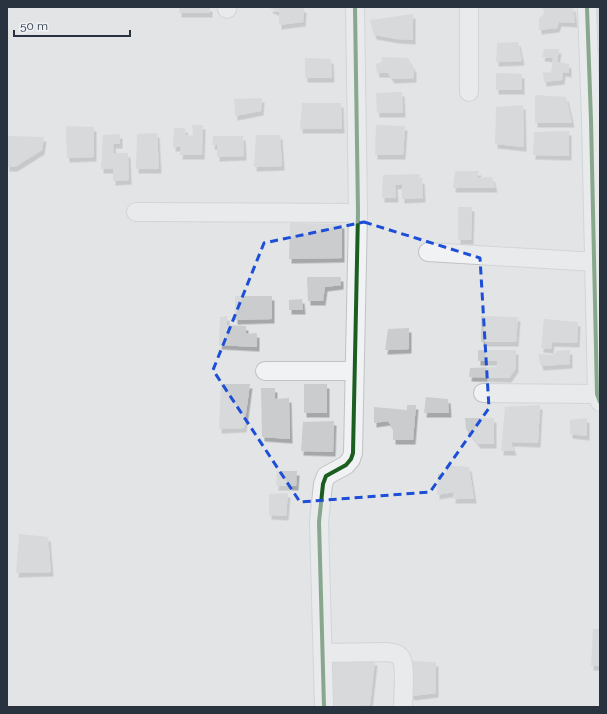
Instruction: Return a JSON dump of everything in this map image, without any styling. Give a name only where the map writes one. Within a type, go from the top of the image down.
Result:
[{"type":"street","points":[[324,707],[319,522],[323,484],[326,476],[346,465],[351,459],[353,453],[358,213],[355,7]]},
{"type":"street","points":[[469,7],[469,92]]},
{"type":"street","points":[[483,393],[599,398],[587,7]]},
{"type":"street","points":[[136,212],[358,213]]},
{"type":"street","points":[[428,252],[595,262]]},
{"type":"street","points":[[265,370],[354,371]]},
{"type":"street","points":[[323,653],[387,652],[398,655],[403,666],[403,707]]},
{"type":"highlighted area","points":[[364,222],[480,258],[489,408],[430,492],[300,502],[213,370],[264,243]]},
{"type":"building","points":[[179,7],[210,7],[210,13],[179,13]]},
{"type":"building","points":[[270,7],[304,8],[303,22],[279,25],[279,12],[271,9]]},
{"type":"building","points":[[543,7],[573,7],[575,23],[559,22],[557,28],[539,30],[539,18],[544,14]]},
{"type":"building","points":[[594,8],[600,8],[600,48],[594,48]]},
{"type":"building","points":[[413,14],[413,40],[374,35],[370,20]]},
{"type":"building","points":[[518,42],[522,61],[496,62],[497,43]]},
{"type":"building","points":[[544,49],[559,49],[557,62],[569,64],[569,73],[563,72],[562,80],[544,82],[543,72],[551,73],[553,58],[542,57]]},
{"type":"building","points":[[381,57],[408,58],[414,69],[414,78],[392,79],[388,73],[377,73],[376,64],[382,62]]},
{"type":"building","points":[[305,58],[331,59],[332,78],[305,78]]},
{"type":"building","points":[[496,73],[522,74],[522,90],[496,90]]},
{"type":"building","points":[[402,92],[403,113],[377,113],[376,93]]},
{"type":"building","points":[[535,95],[566,97],[572,123],[535,123]]},
{"type":"building","points":[[262,98],[261,111],[235,116],[234,99]]},
{"type":"building","points":[[302,103],[341,103],[342,129],[300,129]]},
{"type":"building","points":[[523,105],[524,147],[495,144],[496,107]]},
{"type":"building","points":[[192,125],[203,125],[202,155],[180,155],[181,147],[173,147],[174,128],[185,128],[186,135],[193,136]]},
{"type":"building","points":[[376,125],[405,126],[403,155],[375,155]]},
{"type":"building","points":[[66,126],[94,127],[94,157],[67,158]]},
{"type":"building","points":[[569,131],[569,156],[533,155],[534,132]]},
{"type":"building","points":[[157,133],[159,169],[136,169],[137,134]]},
{"type":"building","points":[[120,134],[120,144],[113,144],[114,153],[128,153],[129,180],[113,181],[113,169],[101,169],[103,135]]},
{"type":"building","points":[[256,135],[280,135],[282,166],[254,167]]},
{"type":"building","points":[[7,136],[44,137],[42,150],[15,167],[7,167]]},
{"type":"building","points":[[213,136],[243,136],[244,156],[217,157],[217,145],[212,145]]},
{"type":"building","points":[[455,171],[479,171],[477,178],[492,177],[495,188],[453,188]]},
{"type":"building","points":[[420,174],[419,179],[422,179],[423,198],[402,199],[402,184],[395,185],[396,198],[382,198],[383,175]]},
{"type":"building","points":[[458,207],[472,207],[471,240],[458,240]]},
{"type":"building","points":[[290,223],[342,224],[342,258],[289,259]]},
{"type":"building","points":[[307,277],[341,277],[341,285],[325,287],[323,301],[308,301]]},
{"type":"building","points":[[235,296],[272,296],[272,319],[235,320]]},
{"type":"building","points":[[302,299],[303,310],[289,310],[289,300]]},
{"type":"building","points":[[227,316],[227,325],[246,326],[246,334],[257,333],[257,347],[219,345],[220,317]]},
{"type":"building","points":[[481,316],[518,317],[516,342],[481,342]]},
{"type":"building","points":[[544,319],[578,322],[577,343],[552,342],[551,349],[541,348]]},
{"type":"building","points":[[409,328],[409,349],[385,350],[388,329]]},
{"type":"building","points":[[478,350],[516,350],[516,368],[509,378],[469,377],[470,368],[497,367],[497,361],[478,361]]},
{"type":"building","points":[[570,350],[570,364],[541,366],[538,354],[552,355],[557,351]]},
{"type":"building","points":[[221,384],[250,384],[244,428],[219,429]]},
{"type":"building","points":[[304,384],[327,384],[327,413],[304,413]]},
{"type":"building","points":[[261,388],[275,388],[275,399],[289,398],[290,439],[262,437]]},
{"type":"building","points":[[426,397],[448,399],[449,413],[424,413]]},
{"type":"building","points":[[407,405],[416,405],[413,440],[393,440],[393,428],[388,421],[374,423],[374,407],[407,410]]},
{"type":"building","points":[[540,405],[538,443],[511,442],[514,451],[501,451],[505,407]]},
{"type":"building","points":[[465,418],[494,418],[494,444],[478,444],[466,429]]},
{"type":"building","points":[[587,418],[587,436],[570,434],[570,420]]},
{"type":"building","points":[[334,421],[333,452],[301,451],[303,422]]},
{"type":"building","points":[[446,465],[469,467],[474,499],[453,499],[454,492],[437,495],[438,474],[446,475]]},
{"type":"building","points":[[277,471],[297,471],[296,486],[276,486]]},
{"type":"building","points":[[288,493],[286,516],[269,515],[269,494]]},
{"type":"building","points":[[19,534],[48,537],[51,572],[16,573]]},
{"type":"building","points":[[593,629],[600,629],[600,666],[591,666]]},
{"type":"building","points":[[375,661],[370,705],[324,707],[331,662]]},
{"type":"building","points":[[412,661],[436,662],[436,693],[412,696],[408,689]]},
{"type":"cycle path","points":[[324,707],[319,522],[323,484],[326,476],[346,465],[351,459],[353,453],[358,213],[355,7]]},
{"type":"cycle path","points":[[587,7],[597,394],[600,402]]}]
